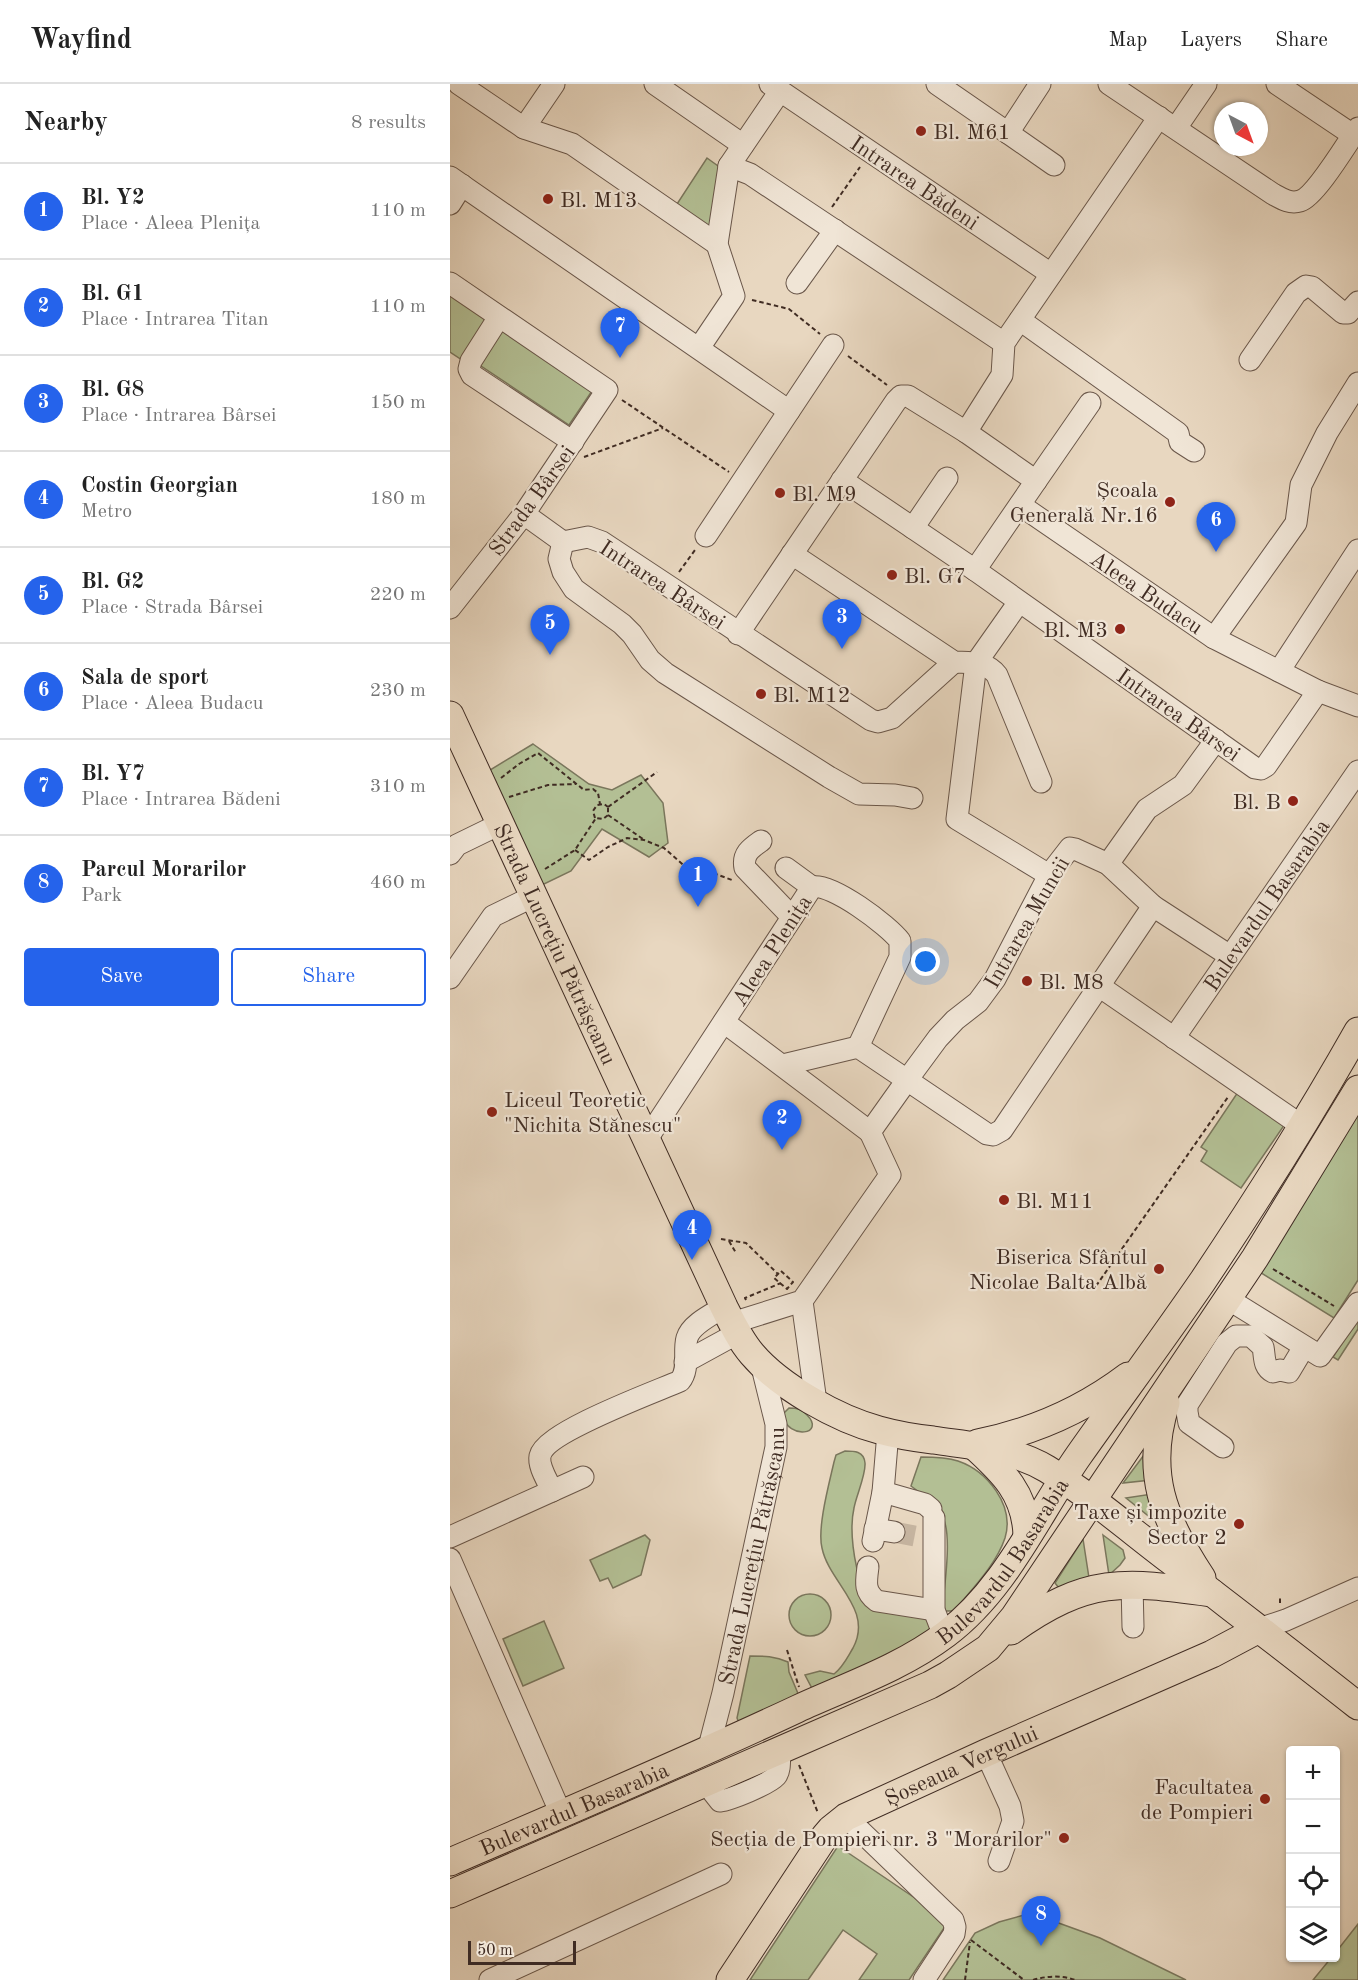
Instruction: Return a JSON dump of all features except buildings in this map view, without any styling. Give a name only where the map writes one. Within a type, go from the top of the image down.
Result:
[{"type":"main road","name":"Strada Lucrețiu Pătrășcanu","points":[[450,715],[500,824],[537,884],[647,1139],[731,1321],[752,1354],[784,1383],[856,1422],[888,1432],[972,1445],[1026,1459],[1092,1500],[1358,1706]]},
{"type":"main road","name":"Bulevardul Basarabia","points":[[450,1862],[708,1751],[895,1665],[944,1636],[980,1603],[1001,1576],[1062,1480],[1228,1243],[1354,1047]]},
{"type":"main road","name":"Bulevardul Basarabia","points":[[450,1894],[705,1782],[789,1756],[948,1675],[988,1648],[1036,1586],[1177,1377],[1255,1258],[1358,1089]]},
{"type":"main road","points":[[972,1445],[1018,1434],[1077,1409],[1111,1388],[1147,1360]]},
{"type":"main road","points":[[1177,1377],[1158,1434],[1157,1483],[1173,1529],[1213,1593]]},
{"type":"main road","points":[[972,1445],[1000,1470],[1019,1497],[1027,1521],[1027,1536]]},
{"type":"main road","points":[[988,1648],[1035,1614],[1075,1594],[1097,1587],[1132,1584],[1213,1593]]},
{"type":"main road","name":"Șoseaua Vergului","points":[[838,1823],[986,1753],[1212,1654],[1259,1629]]},
{"type":"main road","points":[[730,1980],[838,1823]]},
{"type":"street","points":[[459,84],[524,128],[572,144],[717,244]]},
{"type":"street","points":[[524,128],[554,84]]},
{"type":"street","points":[[655,84],[743,145]]},
{"type":"street","points":[[937,84],[1054,165]]},
{"type":"street","points":[[1008,133],[1040,84]]},
{"type":"street","points":[[1109,84],[1273,194],[1291,202],[1300,201],[1312,192],[1355,132],[1277,84]]},
{"type":"street","points":[[966,432],[1002,375],[1004,343],[1051,274],[1168,122],[1206,84]]},
{"type":"street","name":"Intrarea Bădeni","points":[[699,348],[734,296],[717,244],[729,166],[775,87],[1051,274]]},
{"type":"street","points":[[729,166],[750,174],[1004,343]]},
{"type":"street","points":[[450,204],[456,181],[789,411]]},
{"type":"street","points":[[797,284],[828,226]]},
{"type":"street","points":[[450,284],[607,390]]},
{"type":"street","points":[[1250,360],[1296,293],[1306,286],[1312,287],[1343,313],[1348,313],[1358,302]]},
{"type":"street","points":[[499,317],[471,361],[469,369],[472,375],[573,442]]},
{"type":"street","points":[[1020,320],[1178,433],[1180,442],[1194,451]]},
{"type":"street","points":[[706,536],[833,345]]},
{"type":"street","name":"Aleea Budacu","points":[[1214,638],[1296,523],[1301,485],[1327,433],[1358,383]]},
{"type":"street","name":"Strada Bârsei","points":[[450,608],[524,514],[607,390]]},
{"type":"street","name":"Intrarea Bârsei","points":[[738,634],[901,396],[908,396],[966,432],[1036,481]]},
{"type":"street","points":[[975,570],[1090,403]]},
{"type":"street","points":[[913,528],[947,478]]},
{"type":"street","name":"Intrarea Bârsei","points":[[842,480],[975,570],[1255,768],[1261,769],[1266,766],[1318,691]]},
{"type":"street","name":"Aleea Budacu","points":[[1020,505],[1214,638],[1318,691],[1358,706]]},
{"type":"street","points":[[524,514],[563,542],[559,559],[563,573],[574,589],[622,624],[650,660],[665,673],[859,794],[912,798]]},
{"type":"street","name":"Intrarea Bârsei","points":[[563,542],[588,537],[602,542],[871,720],[878,722],[892,718],[954,663]]},
{"type":"street","points":[[1279,671],[1358,550]]},
{"type":"street","points":[[792,554],[954,663],[976,663],[991,668],[997,675],[1041,782]]},
{"type":"street","points":[[1019,602],[976,663],[957,819],[1049,875]]},
{"type":"street","name":"Intrarea Muncii","points":[[1108,864],[1147,809],[1183,785],[1216,740]]},
{"type":"street","name":"Bulevardul Basarabia","points":[[1174,1038],[1358,771]]},
{"type":"street","points":[[450,854],[457,844],[500,824]]},
{"type":"street","points":[[761,841],[746,854],[745,868],[792,917]]},
{"type":"street","name":"Intrarea Muncii","points":[[870,1132],[946,1028],[986,993],[1049,875],[1070,848],[1108,864],[1153,906],[1230,956]]},
{"type":"street","points":[[786,868],[812,887]]},
{"type":"street","points":[[450,978],[493,915],[537,884]]},
{"type":"street","name":"Aleea Plenița","points":[[647,1139],[812,887],[818,886],[834,891],[889,928],[900,941],[900,957],[858,1047]]},
{"type":"street","points":[[783,1065],[858,1047],[982,1132],[993,1135],[998,1133],[1153,906]]},
{"type":"street","points":[[1099,986],[1302,1126]]},
{"type":"street","points":[[552,1491],[540,1463],[541,1454],[546,1445],[581,1424],[680,1381],[684,1375],[687,1338],[691,1331],[802,1301],[890,1175],[870,1132],[724,1022]]},
{"type":"street","points":[[1228,1299],[1320,1356],[1354,1309]]},
{"type":"street","points":[[802,1301],[816,1402]]},
{"type":"street","points":[[686,1362],[731,1321]]},
{"type":"street","points":[[1223,1446],[1189,1423],[1187,1405],[1227,1343],[1236,1336],[1251,1336],[1263,1347],[1265,1364],[1268,1370],[1273,1372],[1280,1370],[1289,1372],[1304,1347]]},
{"type":"street","name":"Strada Lucrețiu Pătrășcanu","points":[[708,1751],[723,1693],[776,1447],[776,1424],[761,1363]]},
{"type":"street","points":[[881,1534],[888,1432]]},
{"type":"street","points":[[450,1537],[583,1477]]},
{"type":"street","points":[[883,1492],[925,1504],[932,1513],[926,1538],[934,1610],[944,1636]]},
{"type":"street","points":[[450,1559],[561,1814]]},
{"type":"street","points":[[868,1568],[867,1589],[877,1601],[934,1610]]},
{"type":"street","points":[[1132,1584],[1133,1627]]},
{"type":"street","points":[[1259,1629],[1286,1620],[1358,1588]]},
{"type":"street","points":[[986,1753],[1010,1806],[1013,1821],[999,1861]]},
{"type":"street","points":[[838,1823],[953,1920],[954,1934],[924,1980]]},
{"type":"street","points":[[490,1980],[721,1874]]},
{"type":"path","points":[[828,226],[870,152]]},
{"type":"path","points":[[607,390],[743,481]]},
{"type":"path","points":[[556,467],[663,428]]},
{"type":"path","points":[[669,586],[706,536]]},
{"type":"path","points":[[501,778],[537,753],[584,790],[593,789],[598,793],[600,804]]},
{"type":"path","points":[[608,807],[657,772]]},
{"type":"path","points":[[509,797],[548,785],[576,784]]},
{"type":"path","points":[[596,818],[594,807],[600,804],[608,807]]},
{"type":"path","points":[[608,807],[608,815]]},
{"type":"path","points":[[596,818],[603,819],[608,815]]},
{"type":"path","points":[[608,815],[644,840],[664,848],[688,869],[713,873],[732,881],[749,872]]},
{"type":"path","points":[[537,884],[575,850],[596,818]]},
{"type":"path","points":[[575,850],[589,860],[627,838],[644,840]]},
{"type":"path","points":[[1096,1286],[1238,1082]]},
{"type":"path","points":[[1219,1110],[1224,1113]]},
{"type":"path","points":[[721,1239],[746,1243],[778,1274]]},
{"type":"path","points":[[729,1241],[736,1253]]},
{"type":"path","points":[[1255,1258],[1354,1309]]},
{"type":"path","points":[[781,1271],[793,1282],[787,1289],[774,1278],[778,1274],[781,1271]]},
{"type":"path","points":[[787,1650],[795,1679],[806,1705]]},
{"type":"path","points":[[789,1756],[817,1810],[818,1818],[838,1823]]},
{"type":"path","points":[[965,1980],[971,1939],[1024,1980]]},
{"type":"path","points":[[1032,1980],[1043,1977],[1068,1977],[1075,1980]]},
{"type":"green space","points":[[707,158],[725,171],[712,228],[677,204]]},
{"type":"green space","points":[[450,292],[489,318],[462,360],[450,352]]},
{"type":"green space","points":[[502,327],[594,388],[569,425],[478,364]]},
{"type":"green space","points":[[533,744],[589,784],[612,790],[641,775],[663,803],[668,843],[649,857],[602,829],[571,871],[542,885],[490,770]]},
{"type":"green space","points":[[1238,1092],[1285,1124],[1241,1188],[1201,1161],[1207,1151],[1201,1147]]},
{"type":"green space","points":[[1358,1108],[1358,1280],[1334,1318],[1258,1271]]},
{"type":"green space","points":[[1358,1318],[1358,1329],[1338,1360],[1333,1357]]},
{"type":"green space","points":[[789,1408],[803,1411],[812,1422],[812,1427],[804,1432],[792,1429],[782,1415]]},
{"type":"green space","points":[[845,1451],[861,1454],[865,1463],[852,1526],[855,1557],[862,1585],[930,1612],[939,1634],[816,1696],[805,1675],[820,1671],[834,1674],[847,1659],[858,1634],[858,1621],[854,1608],[826,1561],[821,1539],[824,1506],[834,1462],[836,1455]]},
{"type":"green space","points":[[1147,1451],[1151,1480],[1123,1483]]},
{"type":"green space","points":[[921,1457],[953,1460],[969,1466],[988,1481],[996,1491],[1006,1513],[1005,1538],[996,1558],[954,1611],[942,1611],[947,1562],[945,1524],[936,1507],[911,1486]]},
{"type":"green space","points":[[1152,1494],[1155,1515],[1151,1518],[1126,1498]]},
{"type":"green space","points":[[645,1535],[650,1540],[641,1575],[613,1588],[608,1578],[600,1581],[590,1560]]},
{"type":"green space","points":[[1103,1535],[1123,1550],[1125,1558],[1109,1575]]},
{"type":"green space","points":[[1083,1539],[1089,1578],[1059,1588],[1055,1583]]},
{"type":"green space","points":[[810,1594],[818,1595],[825,1600],[830,1607],[830,1623],[825,1630],[818,1635],[810,1636],[802,1635],[795,1630],[790,1623],[789,1615],[790,1607],[795,1600],[802,1595]]},
{"type":"green space","points":[[544,1621],[564,1668],[523,1686],[503,1639]]},
{"type":"green space","points":[[750,1656],[774,1657],[788,1662],[789,1672],[802,1703],[739,1723],[737,1718]]},
{"type":"green space","points":[[838,1846],[940,1915],[944,1921],[944,1928],[909,1980],[859,1980],[877,1954],[843,1930],[808,1980],[750,1980]]},
{"type":"green space","points":[[1031,1913],[1100,1938],[1186,1980],[943,1980],[975,1933],[999,1922]]},
{"type":"green space","points":[[1358,1924],[1358,1980],[1313,1980],[1328,1962],[1340,1962],[1340,1947]]},
{"type":"tunnel","points":[[894,1532],[920,1537]]},
{"type":"place","name":"Bl. M61","points":[[921,131]]},
{"type":"place","name":"Bl. M13","points":[[548,199]]},
{"type":"place","name":"Bl. Y7","points":[[620,358]]},
{"type":"place","name":"Bl. M9","points":[[780,493]]},
{"type":"place","name":"Școala Generală Nr.16","points":[[1170,502]]},
{"type":"place","name":"Sala de sport","points":[[1216,552]]},
{"type":"place","name":"Bl. G7","points":[[892,575]]},
{"type":"place","name":"Bl. M3","points":[[1120,629]]},
{"type":"place","name":"Bl. G8","points":[[842,649]]},
{"type":"place","name":"Bl. G2","points":[[550,655]]},
{"type":"place","name":"Bl. M12","points":[[761,694]]},
{"type":"place","name":"Bl. B","points":[[1293,801]]},
{"type":"place","name":"Bl. Y2","points":[[698,907]]},
{"type":"place","name":"Bl. M8","points":[[1027,981]]},
{"type":"place","name":"Liceul Teoretic \"Nichita Stănescu\"","points":[[492,1112]]},
{"type":"place","name":"Bl. G1","points":[[782,1150]]},
{"type":"place","name":"Bl. M11","points":[[1004,1200]]},
{"type":"place","name":"Costin Georgian","points":[[692,1260]]},
{"type":"place","name":"Biserica Sfântul Nicolae Balta Albă","points":[[1159,1269]]},
{"type":"place","name":"Taxe și impozite Sector 2","points":[[1239,1524]]},
{"type":"place","name":"Facultatea de Pompieri","points":[[1265,1799]]},
{"type":"place","name":"Secția de Pompieri nr. 3 \"Morarilor\"","points":[[1064,1838]]},
{"type":"place","name":"Parcul Morarilor","points":[[1041,1946]]}]
